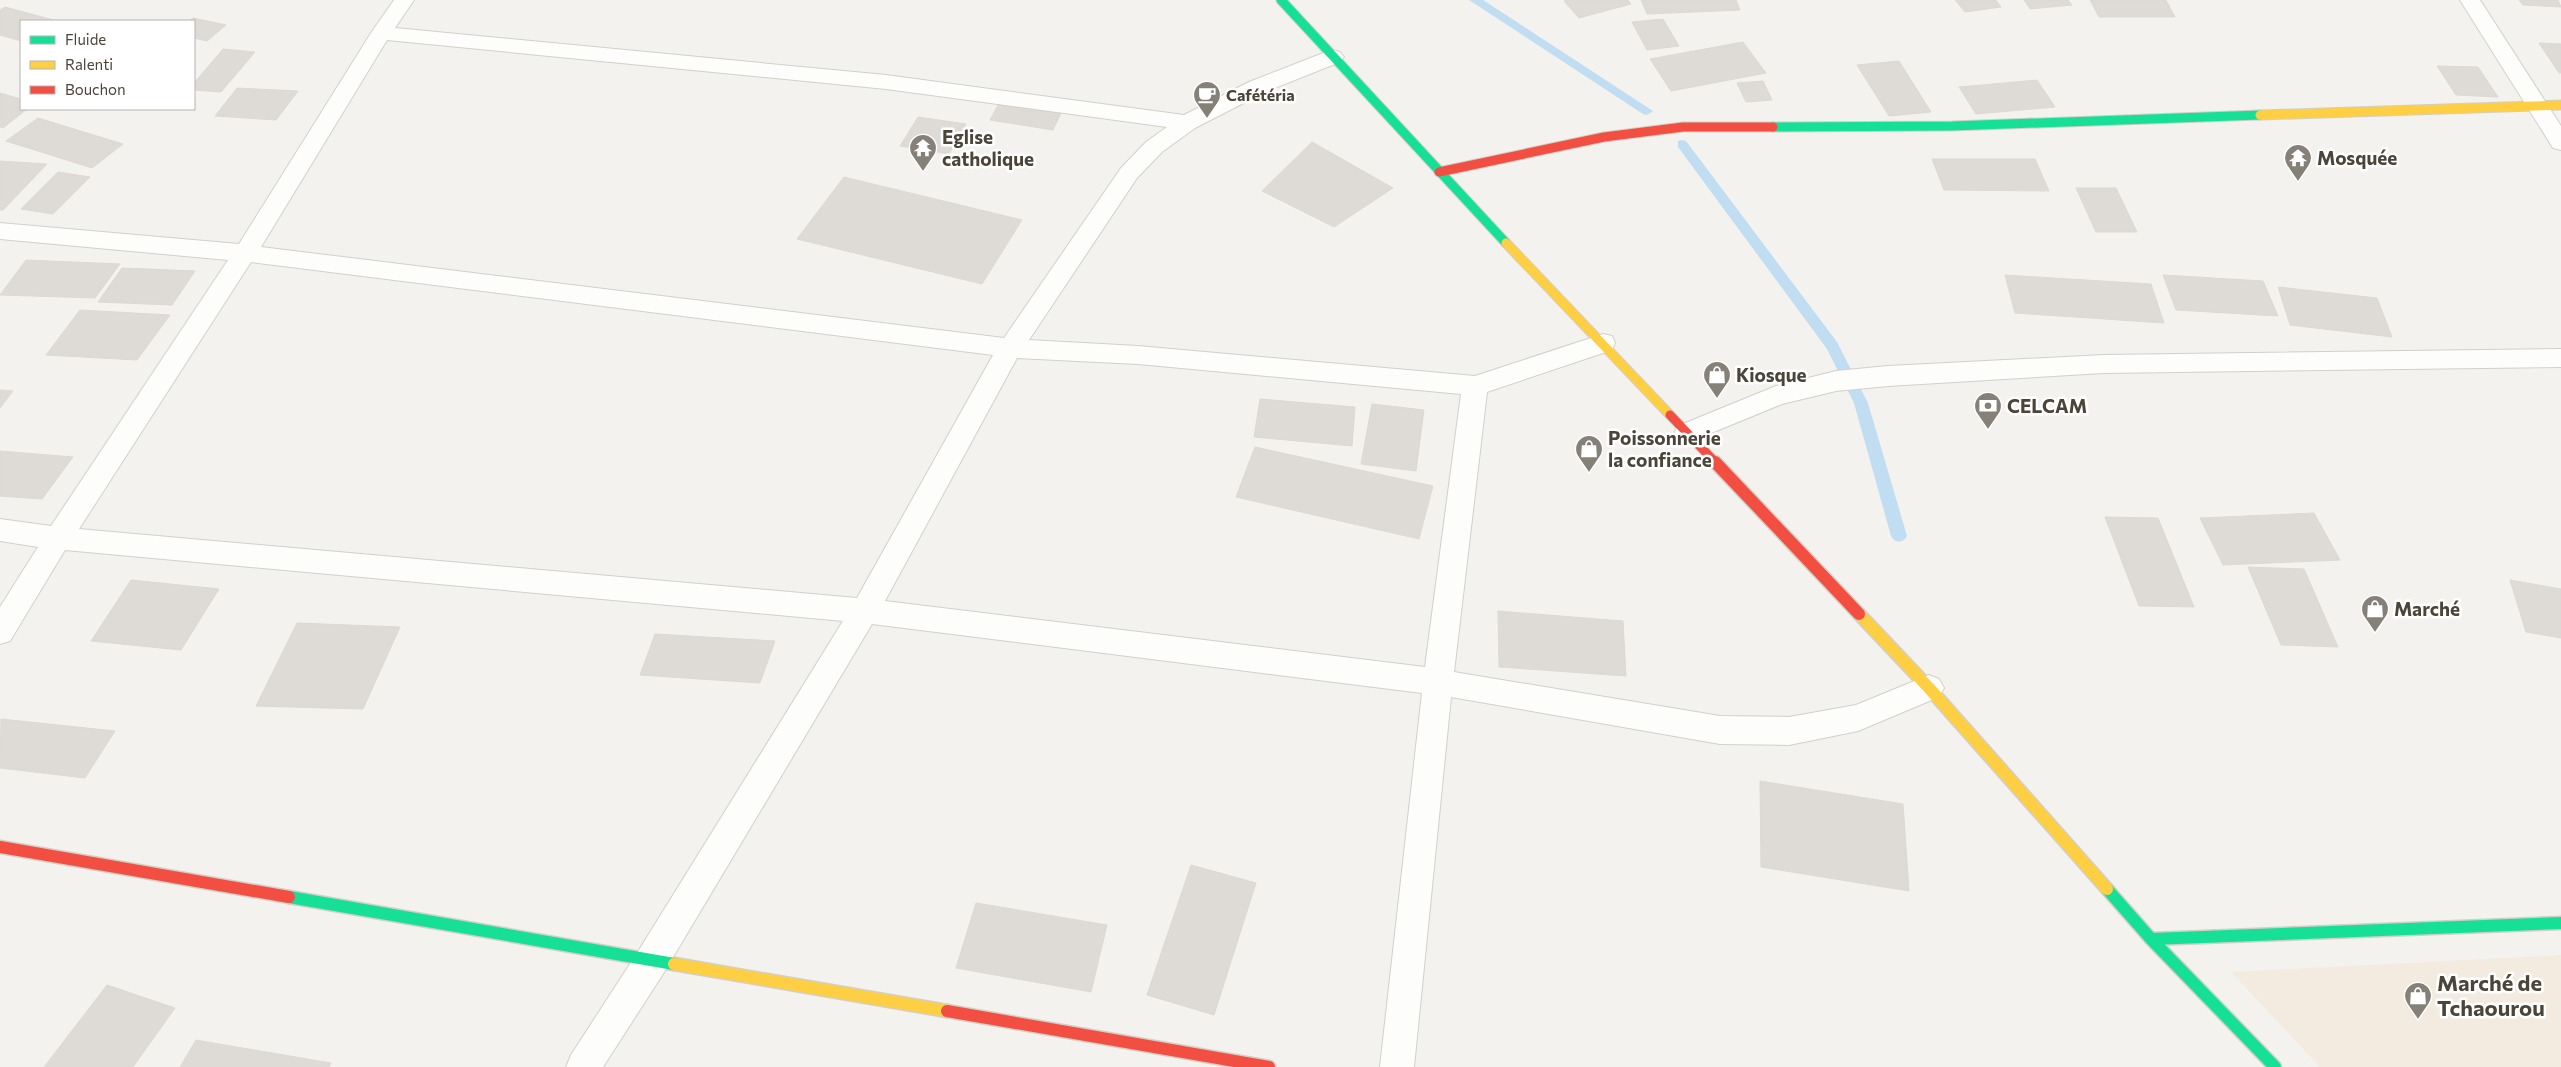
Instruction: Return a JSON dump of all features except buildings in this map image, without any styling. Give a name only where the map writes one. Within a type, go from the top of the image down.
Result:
[{"type":"main road","points":[[1281,0],[1439,172],[1929,688],[2151,939],[2274,1067]]},
{"type":"main road","points":[[1439,172],[1604,137],[1683,127],[1952,126],[2561,105]]},
{"type":"main road","points":[[0,847],[651,962],[1269,1067]]},
{"type":"main road","points":[[2151,939],[2561,923]]},
{"type":"street","points":[[0,632],[58,538],[245,253],[381,33],[404,0]]},
{"type":"street","points":[[2470,0],[2561,143]]},
{"type":"street","points":[[381,33],[887,82],[1102,109],[1187,123]]},
{"type":"street","points":[[583,1067],[651,962],[865,611],[1010,348],[1129,173],[1154,147],[1187,123],[1257,87],[1333,57]]},
{"type":"street","points":[[0,231],[245,253],[1010,348],[1138,355],[1475,386],[1603,343]]},
{"type":"street","points":[[1687,433],[1776,396],[1836,381],[1888,376],[2104,364],[2561,358]]},
{"type":"street","points":[[1397,1067],[1438,682],[1475,386]]},
{"type":"street","points":[[0,530],[58,538],[865,611],[1438,682],[1720,730],[1789,731],[1858,718],[1929,688]]},
{"type":"shaded area","name":"Marché de Tchaourou","points":[[2561,955],[2561,1067],[2320,1067],[2231,972]]},
{"type":"waterway","points":[[1475,0],[1647,111]]},
{"type":"waterway","points":[[1682,144],[1832,346],[1861,403],[1899,536]]},
{"type":"traffic: fast","points":[[1281,0],[1506,243]]},
{"type":"traffic: fast","points":[[1773,127],[1952,126],[2260,115]]},
{"type":"traffic: fast","points":[[2107,889],[2151,939],[2275,1067]]},
{"type":"traffic: fast","points":[[289,897],[674,964]]},
{"type":"traffic: fast","points":[[2151,939],[2561,923]]},
{"type":"traffic: slow","points":[[2260,115],[2561,105]]},
{"type":"traffic: slow","points":[[1506,243],[1670,415]]},
{"type":"traffic: slow","points":[[1859,614],[1929,688],[2107,889]]},
{"type":"traffic: slow","points":[[674,964],[947,1011]]},
{"type":"traffic: jam","points":[[1439,172],[1604,137],[1683,127],[1773,127]]},
{"type":"traffic: jam","points":[[1670,415],[1859,614]]},
{"type":"traffic: jam","points":[[0,847],[289,897]]},
{"type":"traffic: jam","points":[[947,1011],[1269,1067]]},
{"type":"place","name":"Cafétéria","points":[[1207,119]]},
{"type":"place","name":"Eglise catholique","points":[[923,172]]},
{"type":"place","name":"Mosquée","points":[[2298,182]]},
{"type":"place","name":"Kiosque","points":[[1717,399]]},
{"type":"place","name":"CELCAM","points":[[1988,430]]},
{"type":"place","name":"Poissonnerie la confiance","points":[[1589,473]]},
{"type":"place","name":"Marché","points":[[2375,633]]},
{"type":"place","name":"Marché de Tchaourou","points":[[2418,1020]]}]
